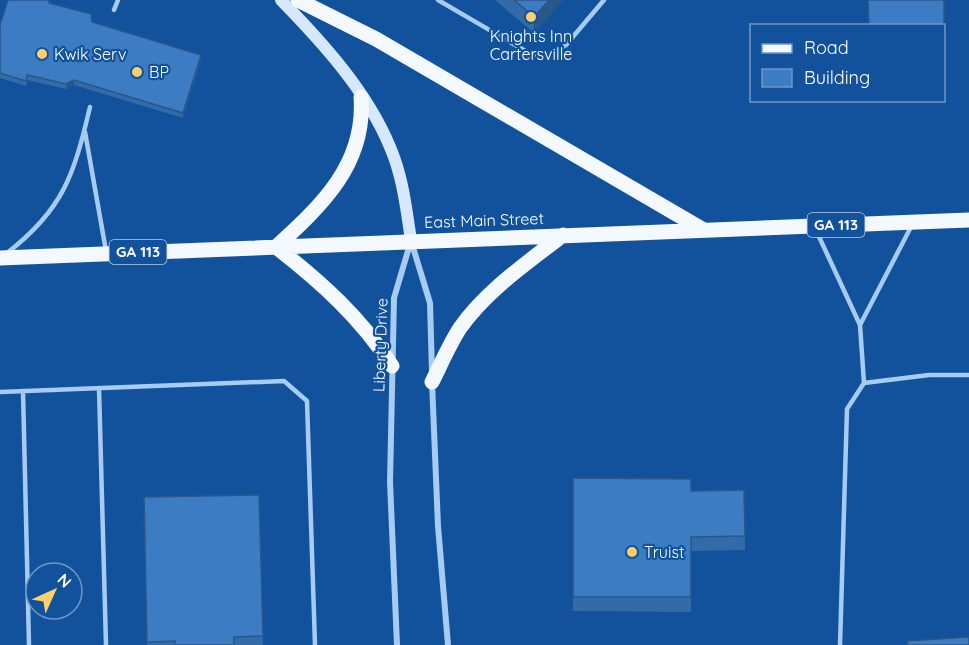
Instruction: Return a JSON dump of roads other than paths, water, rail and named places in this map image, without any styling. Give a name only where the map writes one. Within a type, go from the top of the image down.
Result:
[{"type":"main road","points":[[281,0],[324,48],[362,97],[390,146],[403,189],[411,240]]},
{"type":"main road","points":[[298,0],[386,45],[702,230]]},
{"type":"main road","points":[[362,97],[361,133],[351,160],[326,197],[276,247],[312,275],[361,322],[392,366]]},
{"type":"main road","name":"East Main Street","points":[[0,258],[563,234],[969,220]]},
{"type":"main road","points":[[432,382],[460,328],[500,285],[563,234]]},
{"type":"street","name":"Liberty Drive","points":[[397,645],[390,482],[394,298],[411,240]]},
{"type":"street","points":[[411,240],[430,303],[438,526],[448,645]]},
{"type":"lane","points":[[114,10],[118,0]]},
{"type":"lane","points":[[438,0],[534,56],[548,57],[566,45],[604,0]]},
{"type":"lane","points":[[0,258],[26,238],[49,213],[75,168],[90,107]]},
{"type":"lane","points":[[84,130],[107,254]]},
{"type":"lane","points":[[860,325],[914,222]]},
{"type":"lane","points":[[814,225],[860,325],[864,382],[847,409],[840,645]]},
{"type":"lane","points":[[864,382],[928,375],[969,375]]},
{"type":"lane","points":[[0,392],[284,381],[307,401],[315,645]]},
{"type":"lane","points":[[99,388],[106,645]]},
{"type":"lane","points":[[22,391],[29,645]]},
{"type":"place","name":"Knights Inn Cartersville","points":[[531,17]]},
{"type":"place","name":"Kwik Serv","points":[[42,54]]},
{"type":"place","name":"BP","points":[[137,72]]},
{"type":"place","name":"Truist","points":[[632,552]]}]
